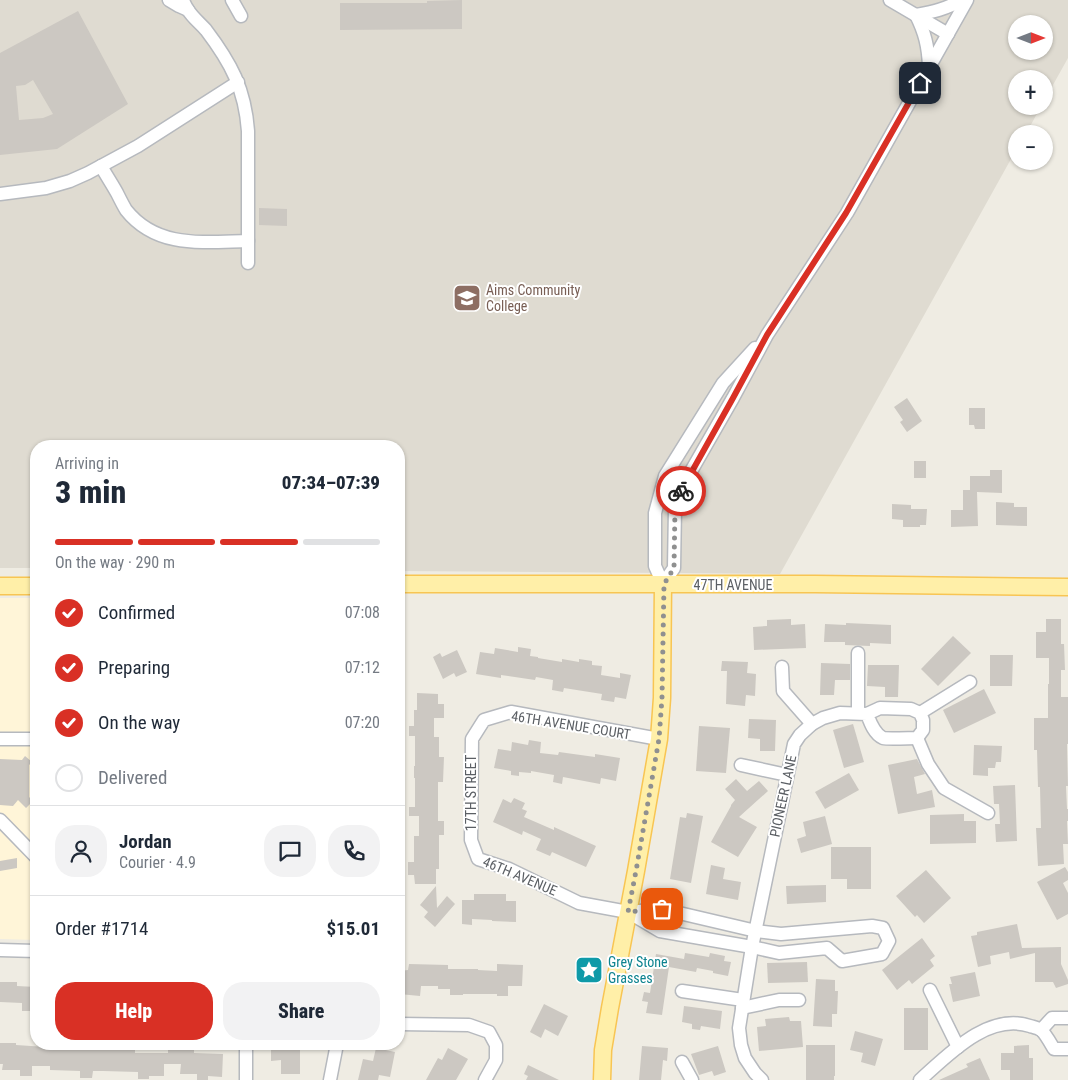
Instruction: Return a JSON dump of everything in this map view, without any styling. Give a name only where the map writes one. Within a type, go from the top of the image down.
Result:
[{"type":"main road","name":"47TH AVENUE","points":[[405,584],[873,584],[1068,587]]},
{"type":"main road","points":[[602,1080],[607,1025],[659,739],[662,698],[664,584]]},
{"type":"main road","points":[[0,586],[30,586]]},
{"type":"street","points":[[169,0],[185,5],[205,30],[233,71],[244,100],[247,124],[248,263]]},
{"type":"street","points":[[232,0],[241,16]]},
{"type":"street","points":[[890,0],[948,34]]},
{"type":"street","points":[[916,15],[944,9],[961,0]]},
{"type":"street","points":[[664,584],[674,568],[675,508],[682,487],[767,335],[846,213],[967,0]]},
{"type":"street","points":[[916,15],[923,28],[929,66]]},
{"type":"street","points":[[0,194],[46,188],[70,181],[138,146],[238,82]]},
{"type":"street","points":[[101,166],[125,209],[148,230],[180,241],[248,240]]},
{"type":"street","points":[[664,584],[655,566],[655,513],[665,476],[723,383],[767,335]]},
{"type":"street","points":[[858,653],[863,714],[883,738],[917,738]]},
{"type":"street","points":[[782,667],[783,691],[812,724]]},
{"type":"street","points":[[917,738],[923,730],[923,720],[920,714],[970,682]]},
{"type":"street","name":"PIONEER LANE","points":[[754,1078],[741,1045],[739,1028],[752,947],[794,744],[800,735],[812,724],[823,718],[840,713],[863,714],[880,708],[911,709],[920,714]]},
{"type":"street","name":"46TH AVENUE COURT","points":[[484,720],[512,712],[659,739]]},
{"type":"street","name":"17TH STREET","points":[[471,840],[472,739],[484,720]]},
{"type":"street","points":[[917,738],[928,764],[944,788],[988,813]]},
{"type":"street","points":[[0,739],[30,739]]},
{"type":"street","points":[[741,765],[788,775]]},
{"type":"street","points":[[0,820],[30,851]]},
{"type":"street","name":"46TH AVENUE","points":[[471,840],[478,859],[509,869],[579,903],[628,912]]},
{"type":"street","points":[[628,912],[662,909],[756,931],[781,934],[826,930],[872,926],[883,928],[889,941],[882,954],[842,961],[827,948],[826,930]]},
{"type":"street","points":[[628,912],[660,931],[778,953],[827,948]]},
{"type":"street","points":[[0,950],[30,951]]},
{"type":"street","points":[[930,990],[958,1047]]},
{"type":"street","points":[[682,991],[743,1004],[799,1000]]},
{"type":"street","points":[[1041,1030],[1052,1018],[1068,1018]]},
{"type":"street","points":[[920,1080],[966,1040],[980,1032],[1007,1024],[1022,1023],[1041,1030],[1054,1049],[1068,1049]]},
{"type":"street","points":[[405,1024],[469,1025],[489,1032],[496,1045],[496,1060],[485,1080]]},
{"type":"street","points":[[246,1050],[246,1080]]},
{"type":"street","points":[[330,1080],[336,1050]]},
{"type":"street","points":[[682,1062],[692,1080]]},
{"type":"shaded area","name":"Aims Community College","points":[[0,0],[1068,0],[1068,58],[1053,85],[1053,70],[1008,70],[1008,115],[1036,115],[1031,125],[1008,125],[1008,164],[780,574],[405,571],[405,440],[30,440],[30,568],[0,568]]},
{"type":"shaded area","points":[[0,598],[30,598],[30,940],[0,939]]},
{"type":"building","points":[[462,0],[462,29],[340,30],[340,3],[427,3],[427,1]]},
{"type":"building","points":[[78,11],[128,104],[57,149],[0,155],[0,53]],"holes":[[[33,80],[53,114],[43,118],[19,120],[16,86],[25,85]]]},
{"type":"building","points":[[259,208],[287,209],[287,226],[259,225]]},
{"type":"building","points":[[907,398],[922,421],[907,432],[900,422],[903,420],[894,407]]},
{"type":"building","points":[[969,408],[985,408],[985,429],[975,429],[974,425],[969,425]]},
{"type":"building","points":[[914,461],[926,461],[926,478],[914,478]]},
{"type":"building","points":[[990,470],[1002,470],[1002,493],[977,492],[978,526],[951,527],[951,510],[963,510],[963,490],[970,490],[970,476],[990,476]]},
{"type":"building","points":[[996,502],[1014,503],[1014,507],[1027,507],[1027,526],[996,525]]},
{"type":"building","points":[[892,504],[911,505],[911,509],[927,509],[926,525],[903,527],[903,520],[892,519]]},
{"type":"building","points":[[791,619],[791,625],[805,624],[806,648],[754,650],[753,627],[767,626],[767,620]]},
{"type":"building","points":[[1046,619],[1061,619],[1061,644],[1064,644],[1065,670],[1061,670],[1061,697],[1068,697],[1068,786],[1066,786],[1068,844],[1063,844],[1064,864],[1038,866],[1036,828],[1041,828],[1040,787],[1038,787],[1037,750],[1034,750],[1034,718],[1048,718],[1049,658],[1036,658],[1036,632],[1046,632]]},
{"type":"building","points":[[846,623],[891,625],[891,644],[870,643],[870,646],[845,645],[845,642],[824,642],[825,624],[846,625]]},
{"type":"building","points":[[953,636],[971,653],[938,686],[921,669]]},
{"type":"building","points":[[518,647],[531,649],[530,656],[538,658],[562,662],[562,659],[579,662],[579,659],[592,661],[592,665],[602,666],[601,675],[620,678],[620,673],[631,675],[626,699],[615,697],[614,702],[601,700],[602,694],[564,688],[563,692],[552,690],[553,680],[536,677],[535,680],[501,675],[501,678],[476,674],[480,652],[494,654],[495,648],[518,652]]},
{"type":"building","points":[[457,650],[467,672],[456,677],[454,673],[443,679],[433,657],[440,653],[442,657]]},
{"type":"building","points":[[990,655],[1013,655],[1012,686],[990,686]]},
{"type":"building","points":[[722,661],[748,662],[747,673],[756,674],[755,696],[746,695],[745,706],[726,704],[727,671],[721,671]]},
{"type":"building","points":[[821,663],[850,664],[850,680],[835,680],[834,695],[820,695]]},
{"type":"building","points":[[868,665],[899,665],[898,697],[885,697],[885,687],[867,686]]},
{"type":"building","points":[[984,689],[996,713],[954,733],[943,710]]},
{"type":"building","points":[[417,693],[438,694],[438,704],[444,704],[444,718],[434,718],[434,737],[439,737],[439,757],[444,757],[443,782],[438,782],[438,821],[444,821],[444,835],[439,835],[439,869],[436,869],[436,884],[415,884],[414,875],[408,875],[408,862],[414,862],[414,836],[419,836],[419,816],[409,816],[409,807],[415,807],[415,736],[409,736],[409,726],[414,726],[414,710],[417,710]]},
{"type":"building","points":[[749,719],[776,720],[775,751],[760,751],[760,739],[748,738]]},
{"type":"building","points":[[853,724],[864,762],[844,768],[833,730]]},
{"type":"building","points":[[699,726],[730,728],[726,773],[696,771]]},
{"type":"building","points":[[529,740],[541,742],[540,753],[558,755],[559,752],[595,757],[595,754],[620,758],[616,781],[601,778],[600,784],[563,777],[562,784],[553,782],[554,775],[531,771],[531,773],[519,772],[519,776],[511,775],[511,771],[494,768],[498,749],[511,751],[512,742],[528,745]]},
{"type":"building","points":[[974,745],[1002,746],[1001,762],[996,762],[995,768],[988,768],[988,776],[973,775]]},
{"type":"building","points":[[25,756],[30,760],[30,804],[26,808],[18,800],[13,806],[0,805],[0,759],[22,760]]},
{"type":"building","points":[[917,759],[925,774],[914,777],[917,794],[932,790],[935,807],[898,814],[888,765]]},
{"type":"building","points":[[849,773],[859,790],[825,809],[815,792]]},
{"type":"building","points":[[736,779],[747,791],[759,781],[768,791],[739,817],[757,827],[738,857],[711,842],[735,800],[725,789]]},
{"type":"building","points":[[1015,785],[1017,841],[996,842],[995,824],[1000,824],[999,804],[994,804],[993,786]]},
{"type":"building","points":[[514,798],[525,803],[522,809],[527,811],[524,817],[554,830],[554,827],[596,846],[586,867],[552,852],[550,856],[536,850],[541,839],[523,831],[522,835],[493,822],[503,799],[511,803]]},
{"type":"building","points":[[687,813],[703,816],[691,883],[670,879],[680,817],[686,818]]},
{"type":"building","points":[[964,814],[964,821],[976,821],[976,843],[930,844],[930,815]]},
{"type":"building","points":[[825,816],[832,844],[801,853],[797,839],[806,836],[803,822]]},
{"type":"building","points":[[831,847],[871,847],[871,889],[847,889],[847,879],[831,879]]},
{"type":"building","points":[[17,858],[17,868],[0,871],[0,861]]},
{"type":"building","points":[[711,865],[725,868],[723,879],[741,882],[738,900],[706,894]]},
{"type":"building","points":[[1065,867],[1068,872],[1068,880],[1063,883],[1068,893],[1068,914],[1057,920],[1037,882]]},
{"type":"building","points":[[926,870],[951,898],[924,923],[917,915],[915,917],[896,896]]},
{"type":"building","points":[[826,885],[826,902],[787,904],[786,886]]},
{"type":"building","points":[[436,886],[437,908],[447,896],[455,904],[435,927],[424,917],[428,912],[420,905]]},
{"type":"building","points":[[474,894],[506,894],[506,901],[516,901],[516,922],[472,919],[472,925],[462,924],[462,900],[474,900]]},
{"type":"building","points":[[1017,924],[1022,948],[1061,947],[1061,964],[1068,984],[1056,988],[1053,982],[1035,982],[1035,953],[1010,959],[1009,952],[990,956],[991,964],[978,967],[971,936],[977,935],[977,932]]},
{"type":"building","points":[[922,938],[935,956],[930,960],[934,966],[912,984],[909,980],[897,990],[882,970]]},
{"type":"building","points":[[685,953],[709,957],[710,953],[725,956],[724,961],[731,962],[728,976],[697,968],[696,972],[669,967],[662,1015],[646,1013],[648,1002],[642,1001],[644,992],[650,993],[656,954],[684,959]]},
{"type":"building","points":[[807,962],[808,982],[768,983],[767,963]]},
{"type":"building","points":[[409,964],[448,965],[448,969],[497,971],[497,964],[523,965],[522,986],[508,986],[508,996],[497,996],[497,994],[450,995],[450,989],[438,989],[438,986],[421,986],[420,996],[405,995],[405,970],[408,970]]},
{"type":"building","points":[[975,972],[980,996],[953,1002],[949,984],[952,984],[950,977]]},
{"type":"building","points":[[816,979],[835,980],[835,991],[838,991],[837,1014],[832,1014],[832,1027],[813,1026]]},
{"type":"building","points":[[0,982],[17,982],[17,986],[30,987],[30,1011],[22,1011],[22,1003],[0,1002]]},
{"type":"building","points":[[544,1004],[568,1016],[558,1036],[545,1029],[541,1038],[530,1032]]},
{"type":"building","points":[[684,1006],[722,1011],[720,1029],[701,1026],[700,1030],[692,1029],[692,1024],[682,1022]]},
{"type":"building","points":[[904,1008],[928,1008],[928,1050],[904,1050]]},
{"type":"building","points":[[789,1017],[790,1021],[801,1021],[803,1047],[759,1051],[757,1027],[766,1026],[765,1019]]},
{"type":"building","points":[[855,1031],[883,1039],[875,1066],[861,1062],[863,1053],[850,1050]]},
{"type":"building","points":[[0,1043],[16,1043],[16,1045],[30,1046],[30,1050],[135,1050],[135,1053],[168,1053],[168,1050],[194,1050],[194,1053],[223,1054],[222,1077],[208,1076],[208,1080],[197,1080],[197,1074],[180,1074],[181,1064],[164,1064],[164,1076],[149,1076],[149,1079],[138,1079],[138,1072],[103,1071],[93,1071],[92,1078],[80,1078],[80,1071],[50,1070],[50,1066],[32,1066],[32,1076],[20,1076],[20,1070],[2,1070],[3,1064],[0,1064]]},
{"type":"building","points":[[806,1045],[835,1045],[834,1080],[806,1080]]},
{"type":"building","points":[[1029,1045],[1029,1058],[1033,1058],[1033,1080],[1010,1080],[1010,1070],[1001,1070],[1001,1053],[1014,1053],[1014,1046]]},
{"type":"building","points":[[642,1046],[668,1048],[667,1061],[663,1060],[661,1080],[639,1080]]},
{"type":"building","points":[[718,1046],[726,1072],[714,1076],[712,1071],[699,1075],[691,1054]]},
{"type":"building","points":[[448,1048],[468,1059],[456,1080],[426,1080],[438,1058],[442,1060]]},
{"type":"building","points":[[271,1050],[300,1050],[300,1074],[281,1074],[281,1060],[271,1061]]},
{"type":"building","points":[[376,1050],[395,1052],[390,1077],[379,1075],[378,1080],[358,1080],[363,1059],[373,1061]]},
{"type":"building","points":[[980,1058],[990,1080],[939,1080],[968,1067],[966,1064]]},
{"type":"building","points":[[528,1065],[559,1080],[526,1080],[528,1076],[524,1074]]},
{"type":"way so far","points":[[662,909],[628,912],[659,739],[664,652],[664,584],[674,568],[675,508],[681,491]]},
{"type":"place","name":"Aims Community College","points":[[467,298]]},
{"type":"place","name":"Grey Stone Grasses","points":[[589,970]]},
{"type":"route","points":[[681,491],[767,335],[846,213],[920,83]]}]
